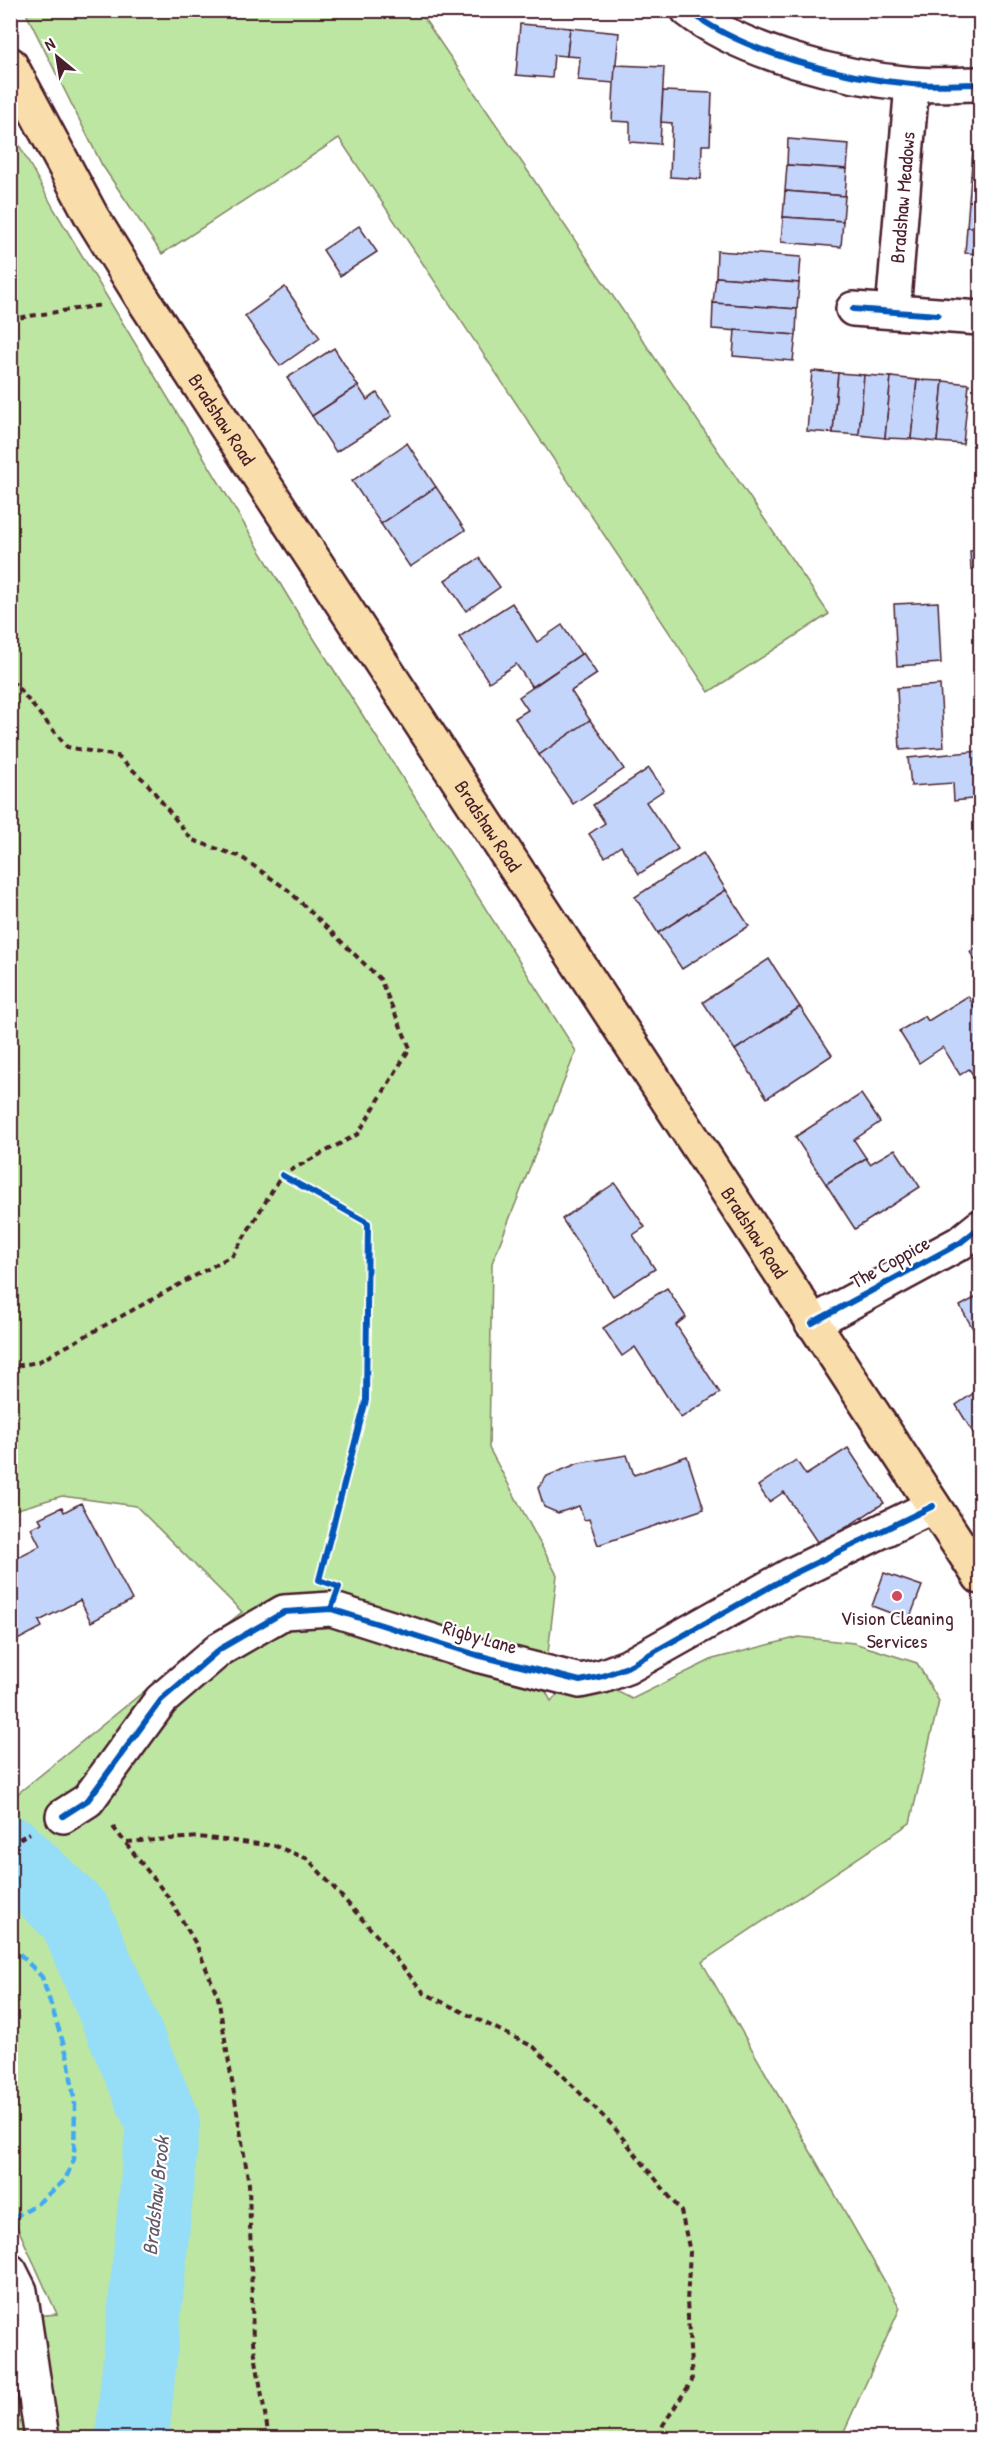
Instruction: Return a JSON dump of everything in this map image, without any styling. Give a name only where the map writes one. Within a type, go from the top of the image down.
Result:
[{"type":"main road","name":"Bradshaw Road","points":[[10,64],[92,217],[141,296],[812,1323],[981,1577]]},
{"type":"street","points":[[688,10],[701,20],[766,52],[836,72],[912,84],[981,84]]},
{"type":"street","name":"Bradshaw Meadows","points":[[893,312],[912,84]]},
{"type":"street","points":[[853,309],[981,318]]},
{"type":"street","name":"The Coppice","points":[[812,1323],[960,1243],[981,1227]]},
{"type":"street","name":"Rigby Lane","points":[[75,1808],[162,1700],[220,1649],[284,1612],[331,1609],[477,1654],[580,1681],[603,1677],[627,1667],[791,1575],[933,1506]]},
{"type":"street","points":[[10,2271],[20,2291],[42,2439]]},
{"type":"path","points":[[10,320],[114,303],[141,296]]},
{"type":"path","points":[[10,684],[15,684],[67,747],[117,756],[146,782],[192,840],[241,857],[288,890],[380,979],[410,1048],[358,1134],[282,1175],[233,1255],[38,1362],[10,1367]]},
{"type":"path","points":[[282,1175],[292,1181]]},
{"type":"path","points":[[75,1808],[127,1842],[170,1899],[196,1944],[218,1997],[249,2184],[253,2342],[269,2439]]},
{"type":"path","points":[[127,1842],[199,1837],[275,1846],[308,1859],[378,1937],[424,1993],[534,2047],[614,2126],[681,2211],[690,2252],[687,2301],[692,2381],[663,2426],[658,2439]]},
{"type":"green space","points":[[25,11],[419,11],[829,614],[709,692],[339,138],[162,254],[102,165]]},
{"type":"green space","points":[[11,130],[54,209],[299,615],[576,1051],[492,1263],[489,1448],[557,1575],[544,1688],[551,1701],[579,1672],[632,1699],[713,1659],[799,1637],[854,1643],[917,1663],[939,1701],[910,1823],[702,1962],[900,2308],[841,2438],[11,2438],[11,2318],[57,2314],[11,2213],[11,1859],[41,1842],[14,1816],[11,1818],[11,1799],[242,1612],[136,1506],[62,1496],[11,1511]]},
{"type":"building","points":[[520,24],[570,28],[567,56],[554,55],[552,78],[516,75]]},
{"type":"building","points":[[570,28],[619,33],[614,83],[578,80],[580,57],[567,56]]},
{"type":"building","points":[[615,65],[664,67],[660,144],[630,142],[630,122],[612,121]]},
{"type":"building","points":[[663,91],[712,93],[710,145],[702,145],[701,179],[670,177],[672,123],[661,122]]},
{"type":"building","points":[[788,139],[849,144],[847,169],[787,165]]},
{"type":"building","points":[[973,150],[980,150],[980,176],[971,176]]},
{"type":"building","points":[[787,165],[847,169],[845,196],[785,191]]},
{"type":"building","points":[[971,176],[980,176],[980,202],[969,201]]},
{"type":"building","points":[[785,191],[845,196],[843,221],[783,217]]},
{"type":"building","points":[[969,201],[980,202],[980,228],[967,227]]},
{"type":"building","points":[[783,217],[843,221],[841,247],[781,242]]},
{"type":"building","points":[[359,226],[377,252],[340,276],[323,250]]},
{"type":"building","points":[[967,227],[980,228],[980,254],[965,253]]},
{"type":"building","points":[[717,251],[801,257],[799,283],[716,277]]},
{"type":"building","points":[[716,277],[799,283],[797,309],[713,303]]},
{"type":"building","points":[[285,287],[320,338],[280,366],[245,316]]},
{"type":"building","points":[[713,303],[797,309],[796,335],[712,329]]},
{"type":"building","points":[[735,330],[796,335],[793,361],[733,356]]},
{"type":"building","points":[[334,348],[358,386],[312,416],[287,378]]},
{"type":"building","points":[[812,371],[838,373],[833,433],[807,431]]},
{"type":"building","points":[[838,373],[864,375],[859,435],[833,433]]},
{"type":"building","points":[[864,375],[891,377],[885,438],[859,435]]},
{"type":"building","points":[[891,377],[917,380],[911,439],[885,438]]},
{"type":"building","points":[[917,380],[943,381],[937,442],[911,439]]},
{"type":"building","points":[[943,381],[969,384],[963,444],[937,442]]},
{"type":"building","points":[[358,386],[367,400],[377,393],[392,416],[336,452],[312,416]]},
{"type":"building","points":[[407,443],[436,487],[381,524],[352,481]]},
{"type":"building","points":[[436,487],[465,530],[410,567],[381,524]]},
{"type":"building","points":[[980,550],[980,569],[971,569],[970,551]]},
{"type":"building","points":[[479,558],[500,587],[466,611],[445,580]]},
{"type":"building","points":[[938,602],[941,663],[897,666],[894,604]]},
{"type":"building","points":[[512,603],[537,642],[562,625],[581,654],[532,687],[516,664],[489,682],[459,637]]},
{"type":"building","points":[[583,653],[597,674],[571,691],[590,720],[539,755],[515,718],[528,710],[519,697]]},
{"type":"building","points":[[940,685],[944,747],[900,750],[897,688]]},
{"type":"building","points":[[590,720],[624,769],[573,804],[539,755]]},
{"type":"building","points":[[980,751],[980,798],[954,801],[953,783],[911,786],[908,758]]},
{"type":"building","points":[[649,768],[664,790],[646,802],[678,849],[639,874],[621,846],[605,857],[589,834],[605,823],[593,805]]},
{"type":"building","points":[[703,853],[726,890],[658,933],[635,897]]},
{"type":"building","points":[[726,890],[749,926],[682,969],[658,933]]},
{"type":"building","points":[[980,945],[980,969],[970,952]]},
{"type":"building","points":[[769,959],[800,1007],[735,1050],[703,1002]]},
{"type":"building","points":[[968,996],[980,1017],[980,1080],[978,1082],[969,1069],[960,1075],[943,1047],[919,1063],[899,1031],[925,1016],[928,1021]]},
{"type":"building","points":[[800,1007],[832,1055],[767,1098],[735,1050]]},
{"type":"building","points":[[861,1094],[880,1122],[854,1140],[866,1158],[826,1184],[795,1137]]},
{"type":"building","points":[[895,1149],[920,1187],[855,1229],[826,1184],[866,1158],[870,1164]]},
{"type":"building","points":[[615,1183],[645,1227],[633,1235],[655,1269],[613,1296],[562,1219]]},
{"type":"building","points":[[667,1288],[686,1317],[676,1325],[720,1393],[681,1418],[635,1347],[622,1356],[603,1328]]},
{"type":"building","points":[[980,1295],[980,1341],[960,1306]]},
{"type":"building","points":[[980,1389],[980,1444],[956,1405]]},
{"type":"building","points":[[848,1448],[884,1503],[819,1545],[784,1492],[769,1502],[758,1486],[796,1460],[806,1475]]},
{"type":"building","points":[[627,1455],[634,1475],[687,1456],[704,1509],[598,1545],[589,1519],[584,1520],[579,1506],[558,1513],[544,1507],[538,1488],[547,1476],[579,1463]]},
{"type":"building","points":[[81,1503],[132,1600],[91,1622],[80,1600],[39,1621],[42,1627],[10,1644],[10,1618],[14,1616],[10,1609],[10,1561],[40,1546],[31,1528],[42,1523],[39,1518],[62,1507],[64,1512]]},
{"type":"building","name":"Vision Cleaning Services","points":[[884,1573],[922,1586],[909,1620],[872,1606]]},
{"type":"waterway","name":"Bradshaw Brook","points":[[10,1853],[75,1916],[163,2123],[132,2438]]},
{"type":"marked path","points":[[10,1944],[42,1977],[68,2058],[75,2105],[74,2159],[65,2180],[38,2203],[10,2220]]},
{"type":"cycle path","points":[[688,10],[736,39],[765,51],[825,69],[912,84],[980,84]]},
{"type":"cycle path","points":[[853,309],[938,315]]},
{"type":"cycle path","points":[[282,1175],[368,1223],[366,1400],[319,1580],[339,1587],[331,1609]]},
{"type":"cycle path","points":[[812,1323],[960,1243],[980,1227]]},
{"type":"cycle path","points":[[63,1816],[88,1800],[161,1700],[220,1649],[284,1612],[331,1609],[477,1655],[580,1681],[627,1667],[791,1575],[933,1506]]},
{"type":"place","name":"Vision Cleaning Services","points":[[897,1596]]}]
